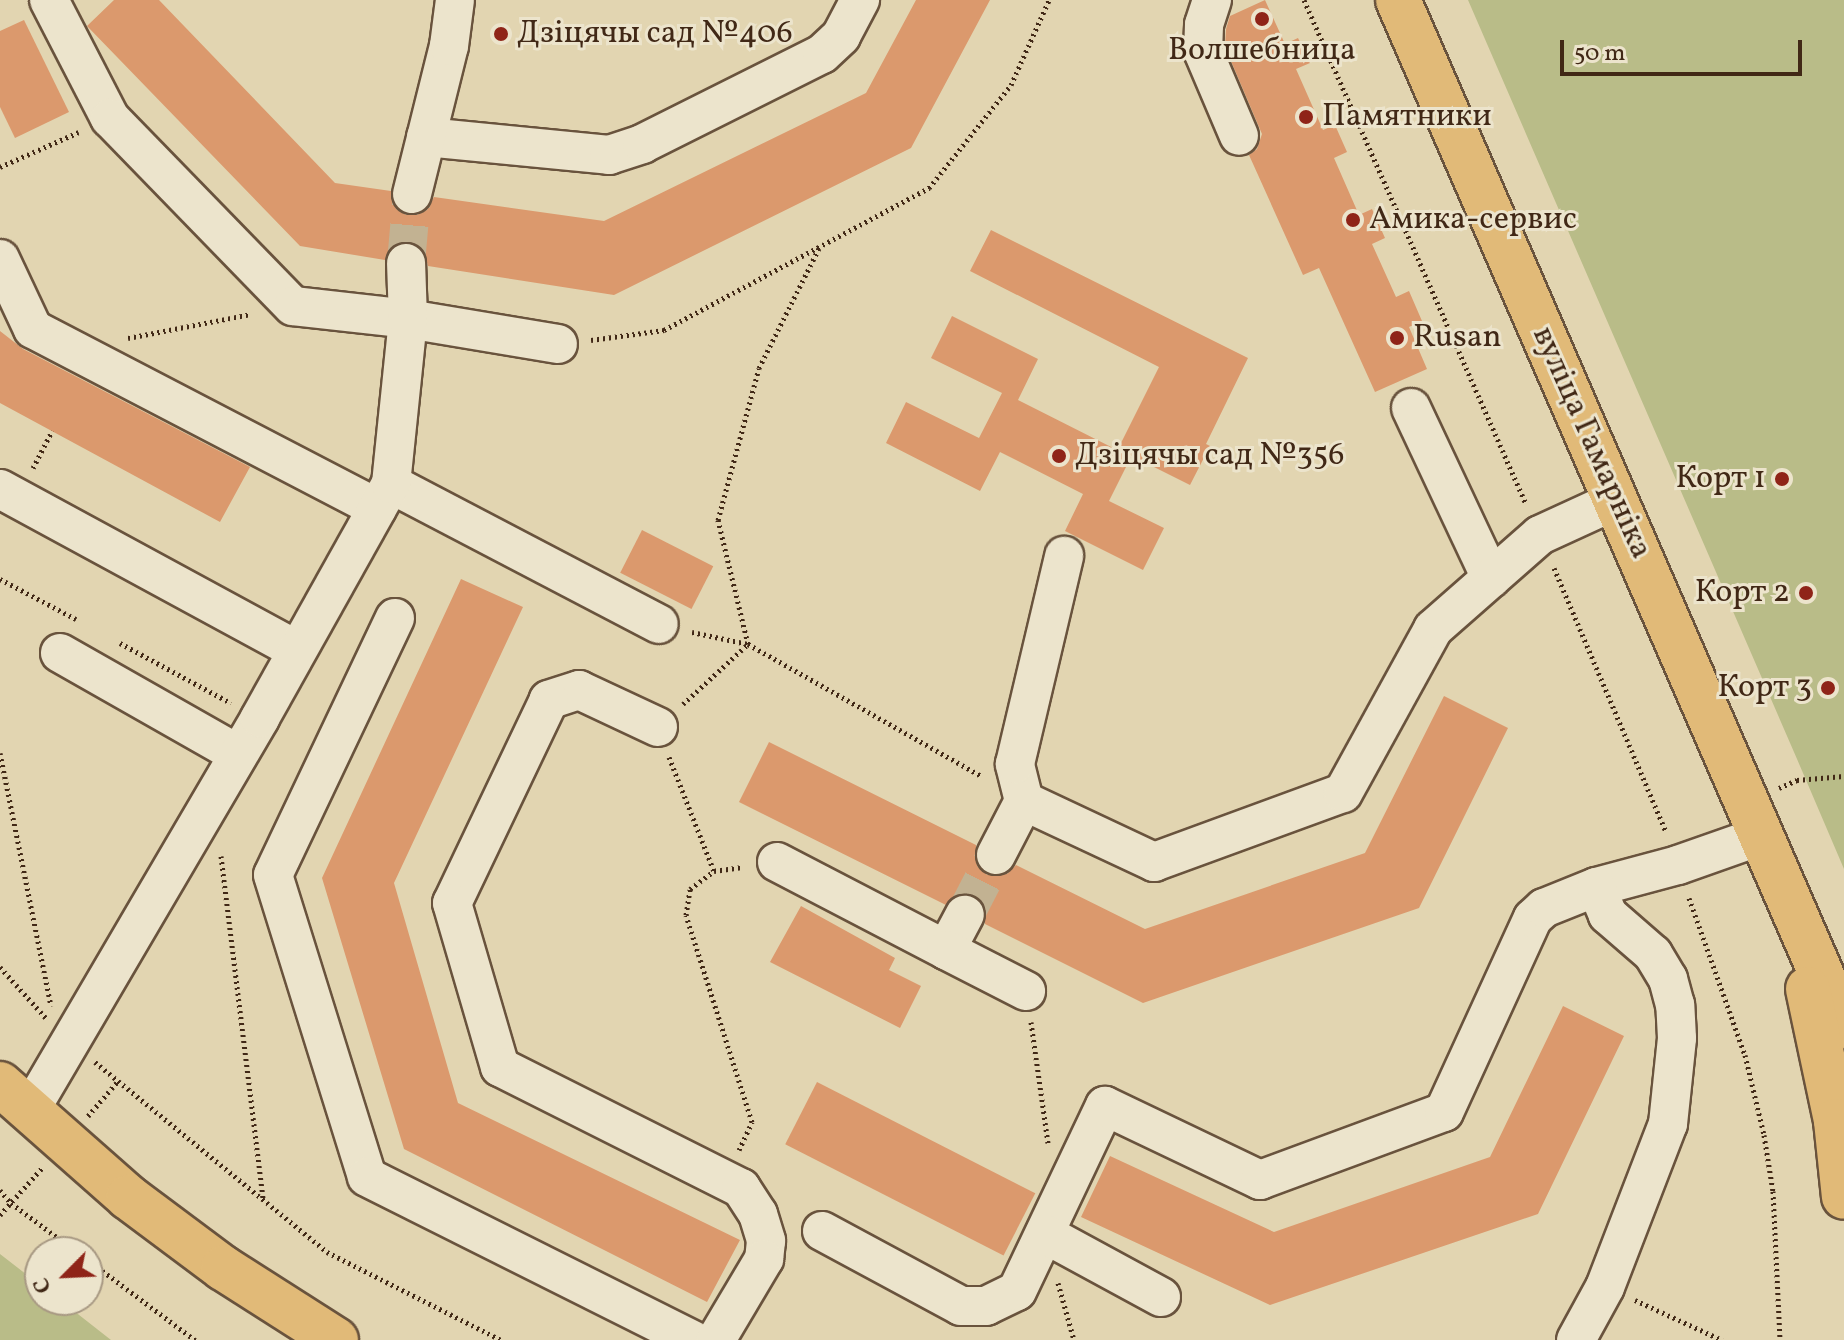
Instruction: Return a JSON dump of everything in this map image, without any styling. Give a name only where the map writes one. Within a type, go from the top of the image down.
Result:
[{"type":"main road","name":"вуліца Гамарніка","points":[[1398,0],[1844,1026]]},
{"type":"main road","name":"вуліца Гамарніка","points":[[1783,885],[1830,1092],[1844,1197]]},
{"type":"main road","points":[[15,1098],[128,1197],[223,1268],[336,1340]]},
{"type":"lane","points":[[49,0],[110,118],[293,306],[408,319],[558,344]]},
{"type":"lane","points":[[412,194],[449,46],[455,0]]},
{"type":"lane","points":[[426,137],[609,155],[642,144],[822,54],[841,36],[860,0]]},
{"type":"lane","points":[[1212,0],[1204,25],[1203,51],[1239,136]]},
{"type":"lane","points":[[0,259],[33,329],[659,624]]},
{"type":"lane","points":[[15,1098],[70,1042],[260,718],[384,496],[408,319],[406,263]]},
{"type":"lane","points":[[1411,408],[1491,578]]},
{"type":"lane","points":[[0,489],[297,650]]},
{"type":"lane","points":[[1024,801],[1154,862],[1343,793],[1433,629],[1540,535],[1616,500]]},
{"type":"lane","points":[[996,855],[1024,801],[1015,764],[1064,556]]},
{"type":"lane","points":[[395,618],[273,875],[367,1177],[693,1340]]},
{"type":"lane","points":[[71,638],[238,754]]},
{"type":"lane","points":[[658,727],[579,690],[549,700],[452,903],[500,1067],[741,1188],[758,1214],[766,1241],[764,1259],[716,1340]]},
{"type":"lane","points":[[822,1231],[961,1306],[986,1306],[1017,1291],[1105,1106],[1260,1180],[1444,1112],[1533,918],[1544,908],[1596,887],[1678,865],[1763,835]]},
{"type":"lane","points":[[777,862],[1026,991]]},
{"type":"lane","points":[[1576,1340],[1605,1287],[1668,1124],[1677,1038],[1675,1005],[1668,979],[1653,954],[1608,915],[1596,887]]},
{"type":"lane","points":[[946,950],[965,915]]},
{"type":"lane","points":[[1045,1234],[1161,1297]]},
{"type":"path","points":[[558,344],[664,330],[929,188],[1011,85],[1049,0]]},
{"type":"path","points":[[1304,0],[1540,535],[1678,865],[1745,1055],[1764,1135],[1773,1191],[1780,1340]]},
{"type":"path","points":[[0,167],[110,118]]},
{"type":"path","points":[[748,644],[718,520],[759,368],[820,247]]},
{"type":"path","points":[[114,341],[293,306]]},
{"type":"path","points":[[0,579],[71,638]]},
{"type":"path","points":[[659,624],[748,644],[1024,801]]},
{"type":"path","points":[[110,637],[260,718]]},
{"type":"path","points":[[714,871],[658,727],[748,644]]},
{"type":"path","points":[[0,753],[55,1026],[0,967]]},
{"type":"path","points":[[1797,780],[1844,776]]},
{"type":"path","points":[[214,794],[263,1200]]},
{"type":"path","points":[[752,1122],[686,915],[690,889],[714,871],[777,862]]},
{"type":"path","points":[[70,1042],[327,1252],[501,1340]]},
{"type":"path","points":[[0,1190],[11,1203],[55,1236]]},
{"type":"path","points":[[0,1215],[11,1203]]},
{"type":"path","points":[[104,1272],[195,1340]]},
{"type":"path","points":[[1605,1287],[1722,1340]]},
{"type":"green space","points":[[1468,0],[1844,0],[1844,869],[1797,759]]},
{"type":"green space","points":[[0,1254],[24,1273],[24,1316],[80,1316],[111,1340],[0,1340]]},
{"type":"building","points":[[114,0],[159,0],[335,183],[391,191],[396,209],[406,215],[417,215],[427,210],[434,197],[604,221],[866,93],[916,0],[990,0],[911,148],[614,295],[428,266],[424,251],[406,241],[394,245],[385,260],[300,246],[87,26]]},
{"type":"building","points":[[1265,0],[1285,44],[1298,38],[1310,63],[1296,69],[1323,130],[1335,125],[1347,152],[1334,158],[1359,215],[1372,209],[1385,238],[1372,244],[1396,297],[1409,291],[1422,321],[1409,327],[1427,369],[1375,392],[1319,268],[1303,275],[1249,155],[1257,149],[1262,134],[1225,47],[1226,29],[1230,16]]},
{"type":"building","points":[[24,20],[69,112],[15,138],[0,107],[0,31]]},
{"type":"building","points":[[991,230],[1248,358],[1206,444],[1210,446],[1190,485],[1118,449],[1159,367],[970,271]]},
{"type":"building","points":[[952,316],[1038,359],[1018,400],[1131,457],[1109,501],[1164,528],[1143,570],[1065,531],[1083,494],[1000,452],[980,491],[886,443],[906,402],[979,438],[1002,393],[931,358]]},
{"type":"building","points":[[0,331],[23,349],[250,467],[220,522],[0,403]]},
{"type":"building","points":[[642,530],[713,566],[691,609],[620,573]]},
{"type":"building","points":[[461,579],[523,607],[394,883],[458,1103],[740,1240],[707,1302],[404,1149],[322,878]]},
{"type":"building","points":[[1444,696],[1508,728],[1419,908],[1143,1003],[985,924],[984,904],[975,895],[954,896],[946,905],[739,802],[769,742],[976,845],[977,866],[987,875],[1007,874],[1016,865],[1145,929],[1365,853]]},
{"type":"building","points":[[801,906],[895,958],[889,970],[921,986],[900,1028],[770,962]]},
{"type":"building","points":[[1563,1006],[1624,1036],[1538,1214],[1270,1305],[1081,1217],[1110,1156],[1274,1232],[1490,1157]]},
{"type":"building","points":[[817,1082],[1035,1193],[1004,1256],[785,1144]]},
{"type":"tunnel","points":[[406,263],[412,194]]},
{"type":"tunnel","points":[[965,915],[996,855]]},
{"type":"place","name":"Волшебница","points":[[1262,19]]},
{"type":"place","name":"Дзіцячы сад №406","points":[[501,34]]},
{"type":"place","name":"Памятники","points":[[1306,117]]},
{"type":"place","name":"Амика-сервис","points":[[1353,220]]},
{"type":"place","name":"Rusan","points":[[1397,338]]},
{"type":"place","name":"Дзіцячы сад №356","points":[[1059,456]]},
{"type":"place","name":"Корт 1","points":[[1782,479]]},
{"type":"place","name":"Корт 2","points":[[1806,593]]},
{"type":"place","name":"Корт 3","points":[[1828,688]]}]
